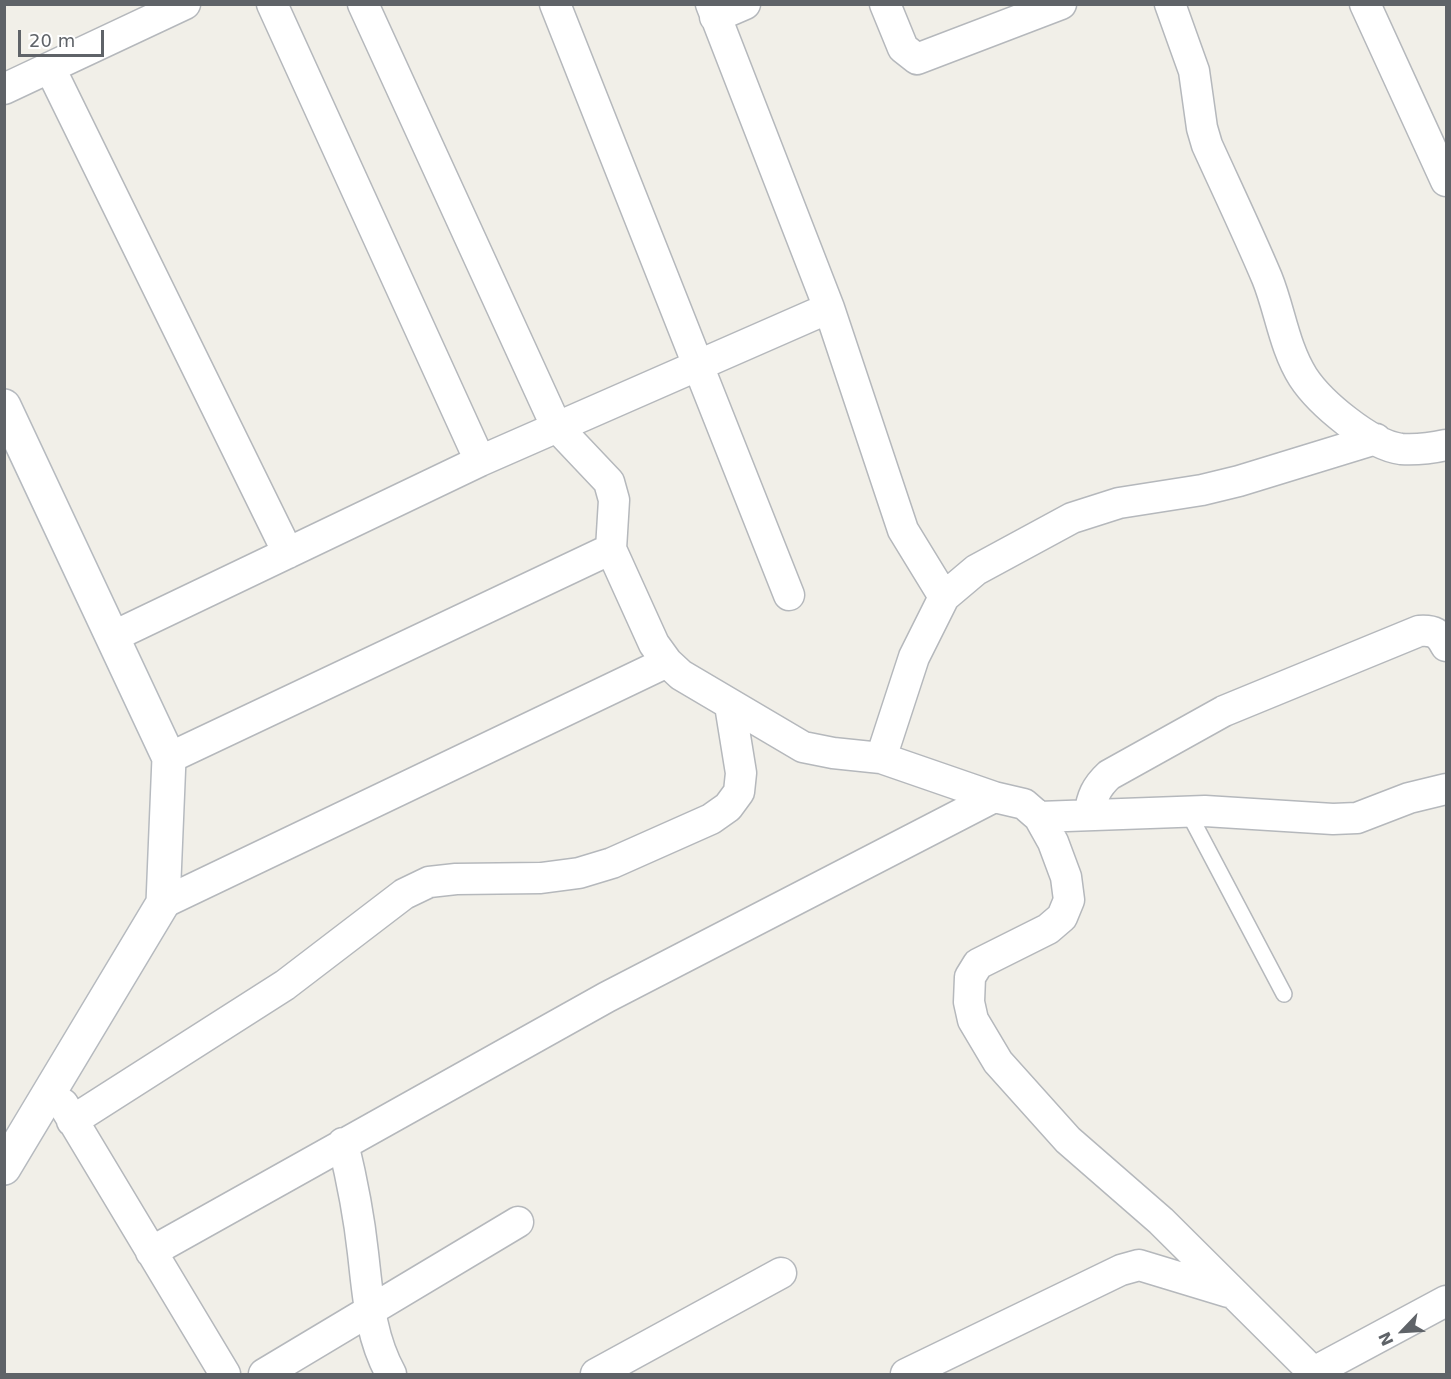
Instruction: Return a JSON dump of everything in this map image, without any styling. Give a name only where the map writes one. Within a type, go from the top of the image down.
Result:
[{"type":"street","points":[[4,89],[185,4]]},
{"type":"street","points":[[272,4],[480,460]]},
{"type":"street","points":[[363,4],[556,426],[609,482],[614,500],[611,549],[654,644],[667,662],[681,675],[803,747],[881,758],[994,797],[1024,804],[1039,817],[1053,842],[1066,877],[1069,900],[1062,917],[1048,929],[978,964],[970,977],[969,1002],[973,1020],[998,1062],[1068,1140],[1161,1221],[1313,1374],[1446,1301]]},
{"type":"street","points":[[555,4],[789,596]]},
{"type":"street","points":[[745,4],[713,11],[829,308],[903,530],[944,597]]},
{"type":"street","points":[[885,4],[903,48],[917,59],[1061,4]]},
{"type":"street","points":[[1170,4],[1194,71],[1202,128],[1207,145],[1268,281],[1290,348],[1303,377],[1332,410],[1376,439],[1399,449],[1427,449],[1446,445]]},
{"type":"street","points":[[1365,4],[1446,182]]},
{"type":"street","points":[[50,68],[288,553]]},
{"type":"street","points":[[112,637],[480,460],[829,308]]},
{"type":"street","points":[[4,406],[169,758],[163,903],[4,1168]]},
{"type":"street","points":[[881,758],[914,657],[944,597],[976,570],[1072,518],[1119,503],[1239,482],[1376,439]]},
{"type":"street","points":[[169,758],[611,549]]},
{"type":"street","points":[[1089,815],[1092,797],[1098,785],[1109,775],[1224,711],[1419,631],[1432,630],[1441,636],[1446,646]]},
{"type":"street","points":[[163,903],[667,662]]},
{"type":"street","points":[[72,1121],[285,986],[404,894],[429,882],[541,878],[579,873],[612,863],[711,819],[728,807],[738,792],[741,773],[730,705]]},
{"type":"street","points":[[1039,817],[1188,812],[1333,819],[1357,818],[1409,798],[1446,789]]},
{"type":"street","points":[[151,1252],[608,997],[994,797]]},
{"type":"street","points":[[53,1088],[225,1374]]},
{"type":"street","points":[[343,1143],[356,1199],[369,1312],[380,1355],[391,1374]]},
{"type":"street","points":[[264,1374],[518,1222]]},
{"type":"street","points":[[906,1374],[1121,1270],[1139,1265],[1231,1293]]},
{"type":"street","points":[[596,1374],[781,1273]]},
{"type":"lane","points":[[1188,812],[1284,994]]}]
